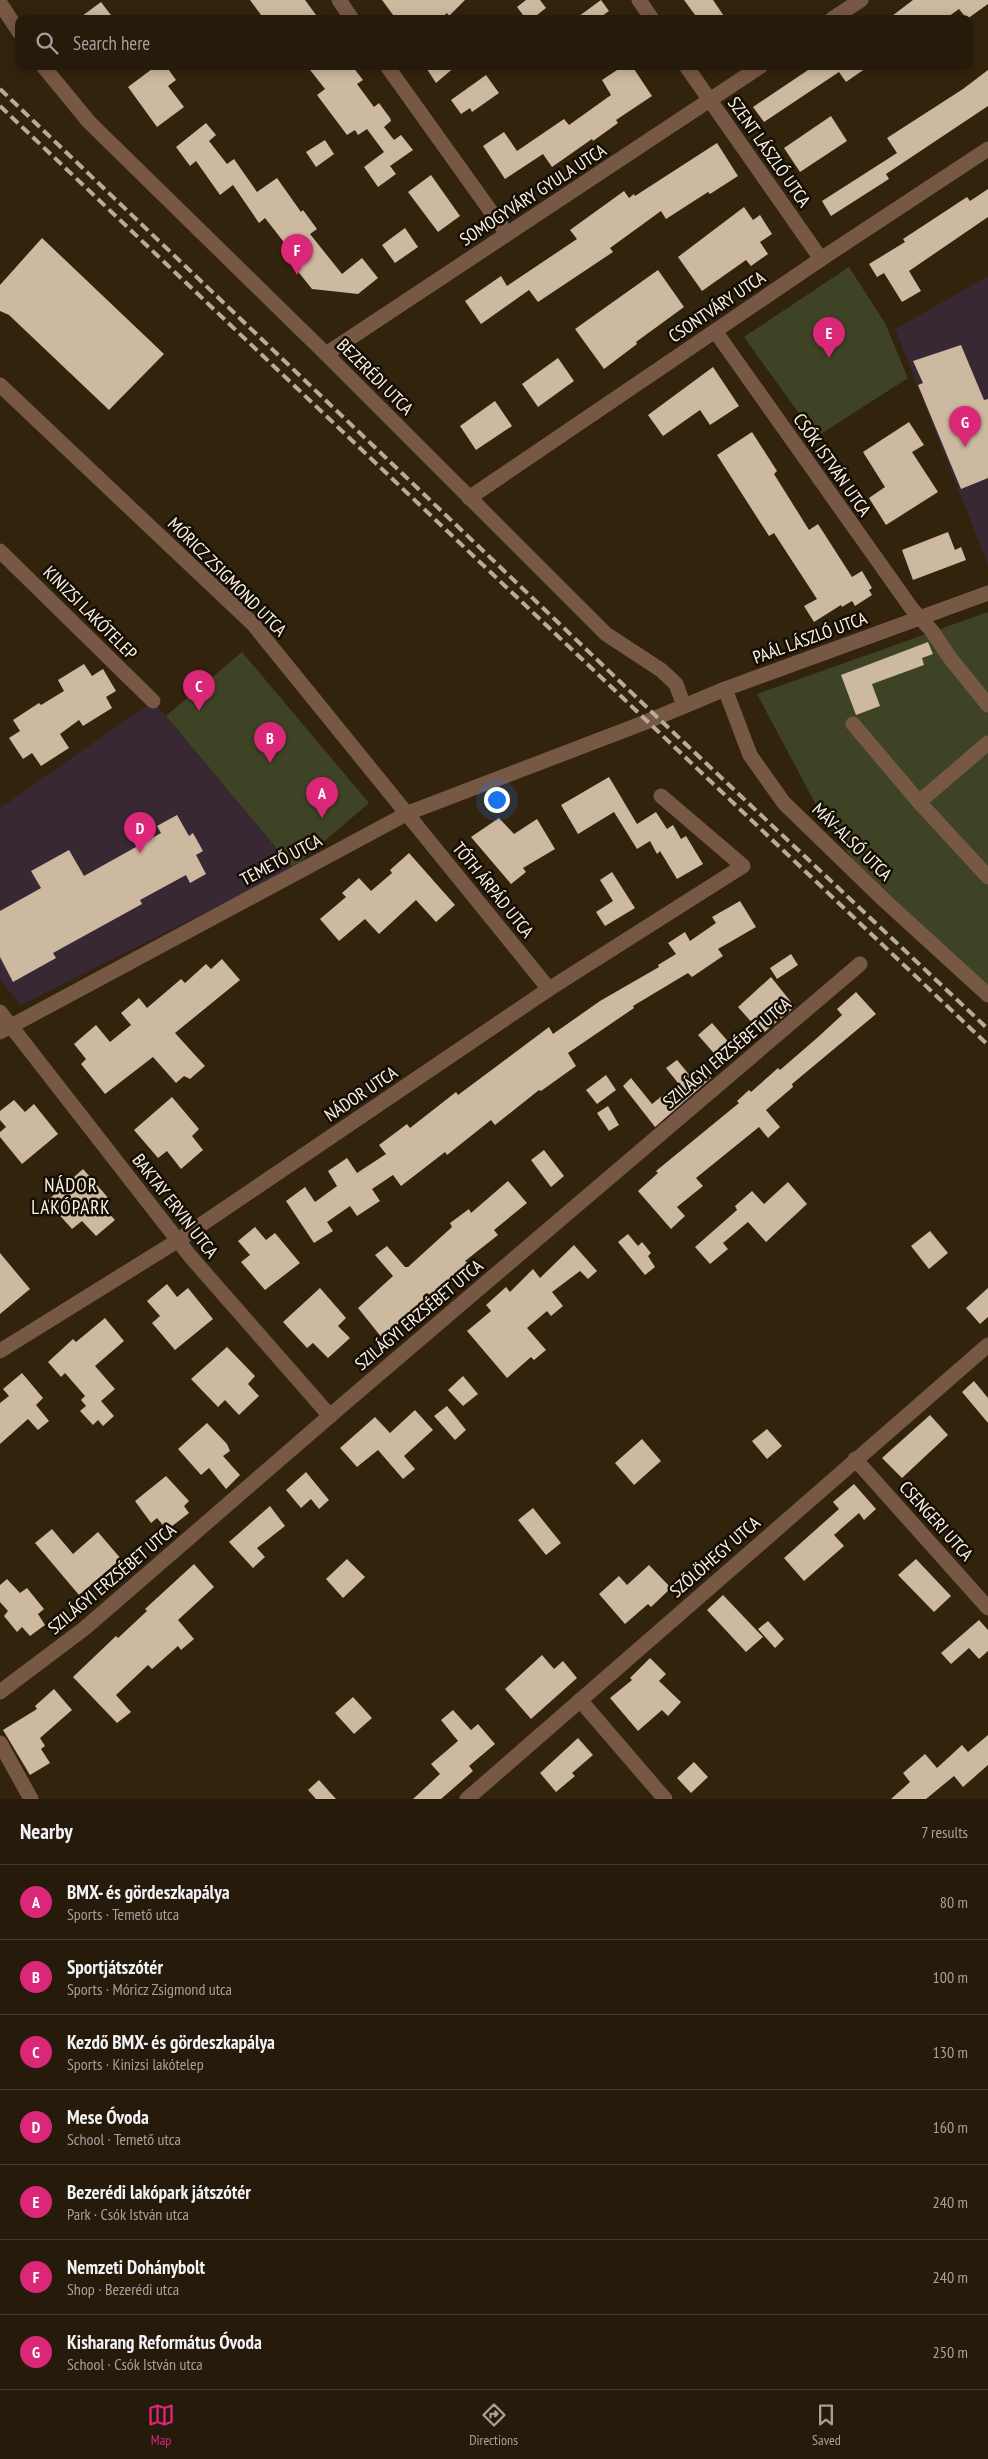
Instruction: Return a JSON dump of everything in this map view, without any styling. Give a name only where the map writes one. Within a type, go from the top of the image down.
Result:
[{"type":"street","points":[[339,0],[349,15]]},
{"type":"street","points":[[639,0],[649,15]]},
{"type":"street","points":[[837,15],[855,1]]},
{"type":"street","points":[[0,3],[15,26]]},
{"type":"street","name":"BEZERÉDI UTCA","points":[[46,70],[89,122],[326,354],[606,634],[661,670],[676,684],[684,706]]},
{"type":"street","points":[[389,70],[507,234]]},
{"type":"street","name":"SZENT LÁSZLÓ UTCA","points":[[689,70],[821,259]]},
{"type":"street","name":"SOMOGYVÁRY GYULA UTCA","points":[[326,354],[755,70]]},
{"type":"street","name":"CSONTVÁRY UTCA","points":[[469,498],[821,259],[988,149]]},
{"type":"street","name":"CSÓK ISTVÁN UTCA","points":[[715,331],[871,552],[988,705]]},
{"type":"street","name":"MÓRICZ ZSIGMOND UTCA","points":[[0,385],[253,624],[408,814]]},
{"type":"street","name":"KINIZSI LAKÓTELEP","points":[[0,551],[153,701]]},
{"type":"street","name":"PAÁL LÁSZLÓ UTCA","points":[[646,722],[725,689],[988,593]]},
{"type":"street","name":"MÁV-ALSÓ UTCA","points":[[725,689],[750,755],[784,803],[884,900],[988,996]]},
{"type":"street","name":"TEMETŐ UTCA","points":[[5,1028],[408,814],[646,722]]},
{"type":"street","points":[[852,724],[919,802],[988,877]]},
{"type":"street","points":[[919,802],[988,743]]},
{"type":"street","name":"NÁDOR UTCA","points":[[0,1352],[177,1240],[549,989],[742,866],[661,796]]},
{"type":"street","name":"TÓTH ÁRPÁD UTCA","points":[[408,814],[549,989]]},
{"type":"street","name":"SZILÁGYI ERZSÉBET UTCA","points":[[0,1692],[85,1628],[330,1416],[860,964]]},
{"type":"street","name":"BAKTAY ERVIN UTCA","points":[[0,1012],[5,1028],[177,1240],[330,1416]]},
{"type":"street","name":"SZŐLÖHEGY UTCA","points":[[467,1799],[855,1459],[988,1346]]},
{"type":"street","name":"CSENGERI UTCA","points":[[855,1459],[988,1608]]},
{"type":"street","points":[[580,1700],[665,1799]]},
{"type":"street","points":[[0,1743],[31,1799]]},
{"type":"shaded area","points":[[988,276],[988,565],[895,329]]},
{"type":"shaded area","points":[[153,701],[293,868],[21,1005],[0,980],[0,808]]},
{"type":"green space","points":[[849,267],[885,323],[908,378],[816,437],[744,337]]},
{"type":"green space","points":[[988,612],[988,996],[882,901],[821,814],[757,694]]},
{"type":"green space","points":[[242,652],[369,803],[293,868],[166,716]]},
{"type":"building","points":[[250,0],[305,0],[316,15],[261,15]]},
{"type":"building","points":[[382,0],[465,0],[450,15],[447,13],[445,15],[393,15]]},
{"type":"building","points":[[526,0],[540,0],[546,8],[537,15],[523,15],[517,7]]},
{"type":"building","points":[[601,0],[609,11],[604,15],[580,15]]},
{"type":"building","points":[[684,0],[713,0],[723,15],[695,15]]},
{"type":"building","points":[[913,0],[988,0],[988,4],[973,15],[964,15],[959,9],[951,15],[893,15]]},
{"type":"building","points":[[101,2],[111,15],[83,15]]},
{"type":"building","points":[[151,70],[169,70],[176,80],[168,86],[184,107],[157,127],[128,87]]},
{"type":"building","points":[[310,70],[355,70],[363,80],[357,84],[374,107],[379,103],[390,118],[391,121],[384,127],[394,140],[401,135],[413,150],[390,166],[396,174],[378,187],[364,167],[384,152],[367,129],[358,135],[355,130],[347,135],[317,95],[325,89]]},
{"type":"building","points":[[428,70],[451,70],[436,83]]},
{"type":"building","points":[[617,70],[635,70],[652,96],[616,120],[618,123],[593,141],[592,139],[552,167],[543,154],[505,179],[483,146],[504,132],[517,151],[564,119],[569,125],[611,95],[602,80]]},
{"type":"building","points":[[808,70],[863,70],[846,82],[839,72],[764,122],[753,107]]},
{"type":"building","points":[[988,70],[988,106],[886,174],[889,179],[831,216],[822,201],[897,153],[887,138],[963,89]]},
{"type":"building","points":[[486,75],[499,93],[472,112],[470,108],[461,114],[451,100]]},
{"type":"building","points":[[831,116],[847,141],[800,172],[784,148]]},
{"type":"building","points":[[206,123],[216,135],[209,141],[227,164],[234,159],[257,192],[277,178],[301,212],[303,210],[317,229],[310,234],[342,274],[362,258],[378,278],[358,294],[312,289],[296,269],[301,264],[265,218],[259,223],[233,185],[220,195],[196,161],[190,166],[176,147]]},
{"type":"building","points":[[325,140],[334,154],[316,167],[306,152]]},
{"type":"building","points":[[717,143],[738,176],[710,194],[708,192],[666,219],[661,211],[610,248],[613,252],[538,302],[529,290],[481,324],[465,301],[501,276],[507,286],[577,239],[570,230],[624,191],[629,198],[634,194],[635,196]]},
{"type":"building","points":[[431,175],[460,216],[438,232],[408,192]]},
{"type":"building","points":[[988,189],[988,217],[909,271],[921,291],[902,302],[884,273],[877,277],[869,264],[905,242],[903,239],[967,197],[970,201]]},
{"type":"building","points":[[744,207],[753,220],[760,215],[772,234],[760,242],[768,254],[751,266],[746,260],[702,291],[678,257]]},
{"type":"building","points":[[405,228],[418,247],[395,263],[382,245]]},
{"type":"building","points":[[42,238],[164,354],[109,410],[9,315],[0,311],[0,285]]},
{"type":"building","points":[[658,270],[684,307],[636,342],[637,344],[604,369],[575,329]]},
{"type":"building","points":[[961,345],[984,400],[988,399],[988,478],[961,489],[918,385],[923,383],[913,361]]},
{"type":"building","points":[[558,358],[574,381],[538,407],[522,384]]},
{"type":"building","points":[[713,367],[739,406],[710,425],[700,410],[663,436],[648,415]]},
{"type":"building","points":[[495,401],[512,426],[476,450],[460,426]]},
{"type":"building","points":[[909,422],[924,445],[912,452],[938,492],[886,525],[869,498],[885,487],[863,452]]},
{"type":"building","points":[[752,432],[777,471],[774,474],[809,530],[818,524],[852,577],[862,571],[872,588],[869,590],[872,595],[855,606],[852,601],[842,607],[841,605],[814,622],[804,606],[817,599],[774,533],[769,536],[717,455]]},
{"type":"building","points":[[948,532],[955,550],[961,547],[966,560],[913,580],[902,550]]},
{"type":"building","points":[[928,642],[933,654],[922,658],[924,665],[872,684],[880,706],[856,715],[841,675]]},
{"type":"building","points":[[84,664],[92,676],[103,669],[116,691],[106,697],[112,708],[83,726],[79,720],[60,734],[69,748],[41,766],[32,753],[23,759],[9,738],[20,731],[13,720],[39,703],[41,705],[64,691],[58,680]]},
{"type":"building","points":[[609,777],[637,824],[656,812],[667,829],[673,825],[681,839],[686,836],[703,864],[677,879],[660,851],[657,854],[650,841],[637,849],[614,812],[578,834],[561,805]]},
{"type":"building","points":[[177,815],[189,836],[193,833],[203,851],[196,855],[206,874],[190,883],[186,875],[140,900],[142,904],[53,953],[56,958],[13,982],[0,957],[0,911],[41,888],[31,871],[69,850],[84,876],[161,833],[157,826]]},
{"type":"building","points":[[499,818],[514,834],[537,819],[555,849],[523,868],[526,872],[511,884],[471,837]]},
{"type":"building","points":[[409,853],[455,905],[436,922],[416,900],[379,934],[365,919],[339,941],[320,919],[346,897],[342,893],[359,878],[371,891],[392,873],[390,870]]},
{"type":"building","points":[[612,872],[635,908],[605,926],[596,912],[613,901],[600,880]]},
{"type":"building","points":[[740,901],[756,927],[718,949],[723,956],[692,977],[688,973],[633,1006],[634,1008],[568,1053],[576,1066],[541,1091],[539,1090],[495,1125],[491,1120],[447,1155],[445,1152],[401,1186],[393,1175],[372,1189],[380,1201],[357,1216],[350,1206],[327,1222],[333,1231],[314,1243],[286,1201],[305,1187],[315,1202],[337,1186],[328,1171],[347,1158],[357,1173],[386,1154],[379,1145],[407,1124],[410,1128],[456,1092],[458,1095],[549,1027],[553,1034],[600,1001],[659,967],[658,965],[676,954],[668,943],[685,932],[690,941],[716,923],[712,917]]},
{"type":"building","points":[[791,954],[798,965],[777,979],[770,968]]},
{"type":"building","points":[[222,959],[240,980],[175,1033],[205,1066],[190,1079],[184,1076],[176,1083],[153,1057],[105,1094],[81,1064],[86,1059],[74,1044],[96,1025],[110,1042],[131,1025],[121,1013],[139,998],[147,1008],[181,979],[185,983],[206,964],[211,969]]},
{"type":"building","points":[[771,977],[795,1007],[762,1034],[738,1007]]},
{"type":"building","points":[[856,992],[876,1014],[792,1084],[793,1087],[766,1110],[780,1127],[768,1138],[759,1127],[696,1178],[703,1186],[677,1207],[685,1216],[671,1229],[638,1191],[658,1173],[656,1171],[739,1103],[737,1101],[749,1090],[751,1092],[778,1068],[780,1070],[817,1038],[842,1015],[837,1009]]},
{"type":"building","points":[[712,1023],[733,1047],[719,1059],[698,1035]]},
{"type":"building","points":[[677,1060],[692,1078],[703,1068],[711,1078],[655,1127],[623,1086],[631,1078],[652,1104],[678,1083],[666,1068]]},
{"type":"building","points":[[606,1075],[616,1090],[597,1104],[586,1090]]},
{"type":"building","points":[[172,1097],[199,1129],[192,1136],[203,1150],[181,1169],[167,1151],[158,1158],[134,1130]]},
{"type":"building","points":[[14,1100],[25,1112],[34,1104],[58,1134],[22,1164],[0,1137],[0,1132],[6,1127],[0,1120],[0,1111]]},
{"type":"building","points":[[608,1106],[619,1125],[609,1131],[597,1113]]},
{"type":"building","points":[[544,1150],[564,1176],[551,1187],[531,1160]]},
{"type":"building","points":[[83,1169],[110,1200],[103,1207],[115,1220],[96,1236],[82,1221],[72,1229],[47,1201]]},
{"type":"building","points":[[508,1181],[527,1203],[494,1230],[498,1235],[465,1261],[470,1265],[448,1286],[445,1282],[382,1338],[358,1308],[393,1276],[375,1255],[387,1246],[405,1267],[408,1267],[452,1227],[450,1223],[469,1209],[471,1213]]},
{"type":"building","points":[[788,1182],[807,1204],[766,1242],[748,1222],[723,1243],[728,1249],[710,1264],[695,1247],[737,1210],[735,1206],[752,1191],[764,1204]]},
{"type":"building","points":[[255,1227],[266,1240],[275,1233],[300,1263],[265,1290],[241,1262],[250,1255],[238,1241]]},
{"type":"building","points":[[930,1231],[948,1253],[929,1269],[911,1246]]},
{"type":"building","points":[[628,1234],[638,1246],[642,1242],[651,1253],[648,1256],[655,1267],[645,1275],[618,1242]]},
{"type":"building","points":[[574,1245],[597,1271],[588,1279],[580,1271],[552,1292],[563,1306],[551,1316],[547,1311],[527,1328],[546,1350],[534,1360],[531,1357],[507,1378],[467,1331],[491,1311],[486,1305],[506,1287],[510,1292],[533,1269],[540,1278]]},
{"type":"building","points":[[0,1253],[30,1289],[0,1314]]},
{"type":"building","points":[[167,1284],[177,1297],[188,1288],[213,1319],[175,1350],[152,1323],[160,1316],[147,1301]]},
{"type":"building","points":[[320,1288],[346,1318],[338,1326],[350,1338],[328,1358],[313,1343],[307,1348],[283,1322]]},
{"type":"building","points":[[988,1288],[988,1317],[980,1324],[966,1308]]},
{"type":"building","points":[[105,1318],[124,1341],[95,1366],[115,1389],[101,1401],[114,1416],[103,1426],[98,1420],[93,1425],[80,1411],[86,1406],[81,1400],[85,1396],[65,1373],[61,1377],[48,1362],[73,1339],[76,1342]]},
{"type":"building","points":[[227,1347],[255,1376],[248,1384],[259,1396],[239,1415],[225,1400],[218,1407],[191,1379]]},
{"type":"building","points":[[22,1373],[43,1398],[36,1405],[49,1421],[38,1430],[28,1419],[0,1444],[0,1403],[9,1396],[3,1389]]},
{"type":"building","points":[[463,1376],[478,1394],[463,1406],[448,1390]]},
{"type":"building","points":[[974,1381],[988,1398],[988,1423],[962,1392]]},
{"type":"building","points":[[447,1406],[466,1430],[455,1440],[434,1416]]},
{"type":"building","points":[[415,1410],[433,1430],[404,1456],[415,1469],[403,1479],[378,1450],[357,1467],[340,1448],[375,1417],[390,1433]]},
{"type":"building","points":[[930,1415],[948,1435],[902,1478],[882,1458]]},
{"type":"building","points":[[207,1423],[227,1444],[230,1451],[223,1456],[240,1475],[226,1489],[209,1468],[201,1475],[178,1449]]},
{"type":"building","points":[[767,1429],[782,1446],[767,1459],[752,1441]]},
{"type":"building","points":[[642,1439],[661,1461],[634,1485],[615,1463]]},
{"type":"building","points":[[306,1472],[329,1500],[319,1509],[311,1499],[301,1508],[286,1490]]},
{"type":"building","points":[[166,1476],[189,1501],[184,1506],[189,1513],[167,1530],[157,1518],[151,1523],[135,1501]]},
{"type":"building","points":[[854,1484],[876,1509],[864,1520],[859,1513],[834,1535],[844,1546],[804,1581],[784,1558],[839,1509],[833,1502]]},
{"type":"building","points":[[270,1506],[285,1526],[257,1548],[265,1557],[253,1568],[229,1542]]},
{"type":"building","points":[[533,1508],[561,1543],[546,1555],[518,1520]]},
{"type":"building","points":[[52,1529],[73,1554],[98,1532],[121,1559],[79,1595],[35,1543]]},
{"type":"building","points":[[347,1559],[365,1577],[343,1598],[326,1579]]},
{"type":"building","points":[[916,1559],[951,1596],[934,1612],[898,1575]]},
{"type":"building","points":[[194,1564],[214,1587],[178,1620],[194,1639],[181,1650],[178,1646],[152,1669],[148,1665],[116,1695],[131,1712],[117,1723],[73,1677],[116,1636],[118,1638],[147,1611],[145,1609]]},
{"type":"building","points":[[649,1565],[671,1588],[651,1607],[648,1604],[625,1624],[599,1594],[619,1576],[627,1585]]},
{"type":"building","points":[[7,1579],[20,1593],[27,1588],[44,1609],[38,1614],[45,1625],[30,1636],[22,1627],[17,1632],[4,1616],[8,1611],[0,1602],[0,1585]]},
{"type":"building","points":[[723,1595],[763,1637],[746,1652],[707,1610]]},
{"type":"building","points":[[979,1620],[988,1630],[988,1651],[979,1659],[969,1648],[951,1664],[941,1653]]},
{"type":"building","points":[[768,1621],[784,1639],[775,1648],[758,1629]]},
{"type":"building","points":[[542,1655],[554,1669],[563,1661],[577,1678],[531,1719],[505,1689]]},
{"type":"building","points":[[650,1658],[666,1674],[659,1681],[681,1702],[668,1716],[662,1710],[638,1731],[610,1698],[632,1680],[630,1678]]},
{"type":"building","points":[[54,1689],[72,1710],[40,1738],[45,1746],[41,1749],[50,1763],[30,1775],[3,1730],[37,1709],[35,1706]]},
{"type":"building","points":[[353,1697],[372,1718],[354,1734],[335,1713]]},
{"type":"building","points":[[453,1710],[471,1730],[478,1724],[495,1744],[469,1766],[473,1771],[441,1799],[413,1799],[440,1774],[431,1764],[458,1741],[441,1720]]},
{"type":"building","points":[[988,1735],[988,1765],[963,1787],[954,1776],[926,1799],[891,1799],[910,1782],[903,1773],[925,1754],[937,1768],[962,1745],[968,1752]]},
{"type":"building","points":[[578,1738],[593,1755],[572,1773],[575,1776],[556,1792],[540,1773]]},
{"type":"building","points":[[694,1762],[708,1777],[691,1793],[677,1778]]},
{"type":"building","points":[[319,1780],[336,1799],[316,1799],[308,1790]]},
{"type":"railway","points":[[0,89],[657,717],[988,1029]]},
{"type":"railway","points":[[0,106],[988,1045]]},
{"type":"place","name":"Nemzeti Dohánybolt","points":[[297,275]]},
{"type":"place","name":"Bezerédi lakópark játszótér","points":[[829,358]]},
{"type":"place","name":"Kisharang Református Óvoda","points":[[965,447]]},
{"type":"place","name":"Kezdő BMX- és gördeszkapálya","points":[[199,711]]},
{"type":"place","name":"Sportjátszótér","points":[[270,763]]},
{"type":"place","name":"BMX- és gördeszkapálya","points":[[322,818]]},
{"type":"place","name":"Mese Óvoda","points":[[140,853]]},
{"type":"district","name":"NÁDOR LAKÓPARK","points":[[71,1196]]}]
